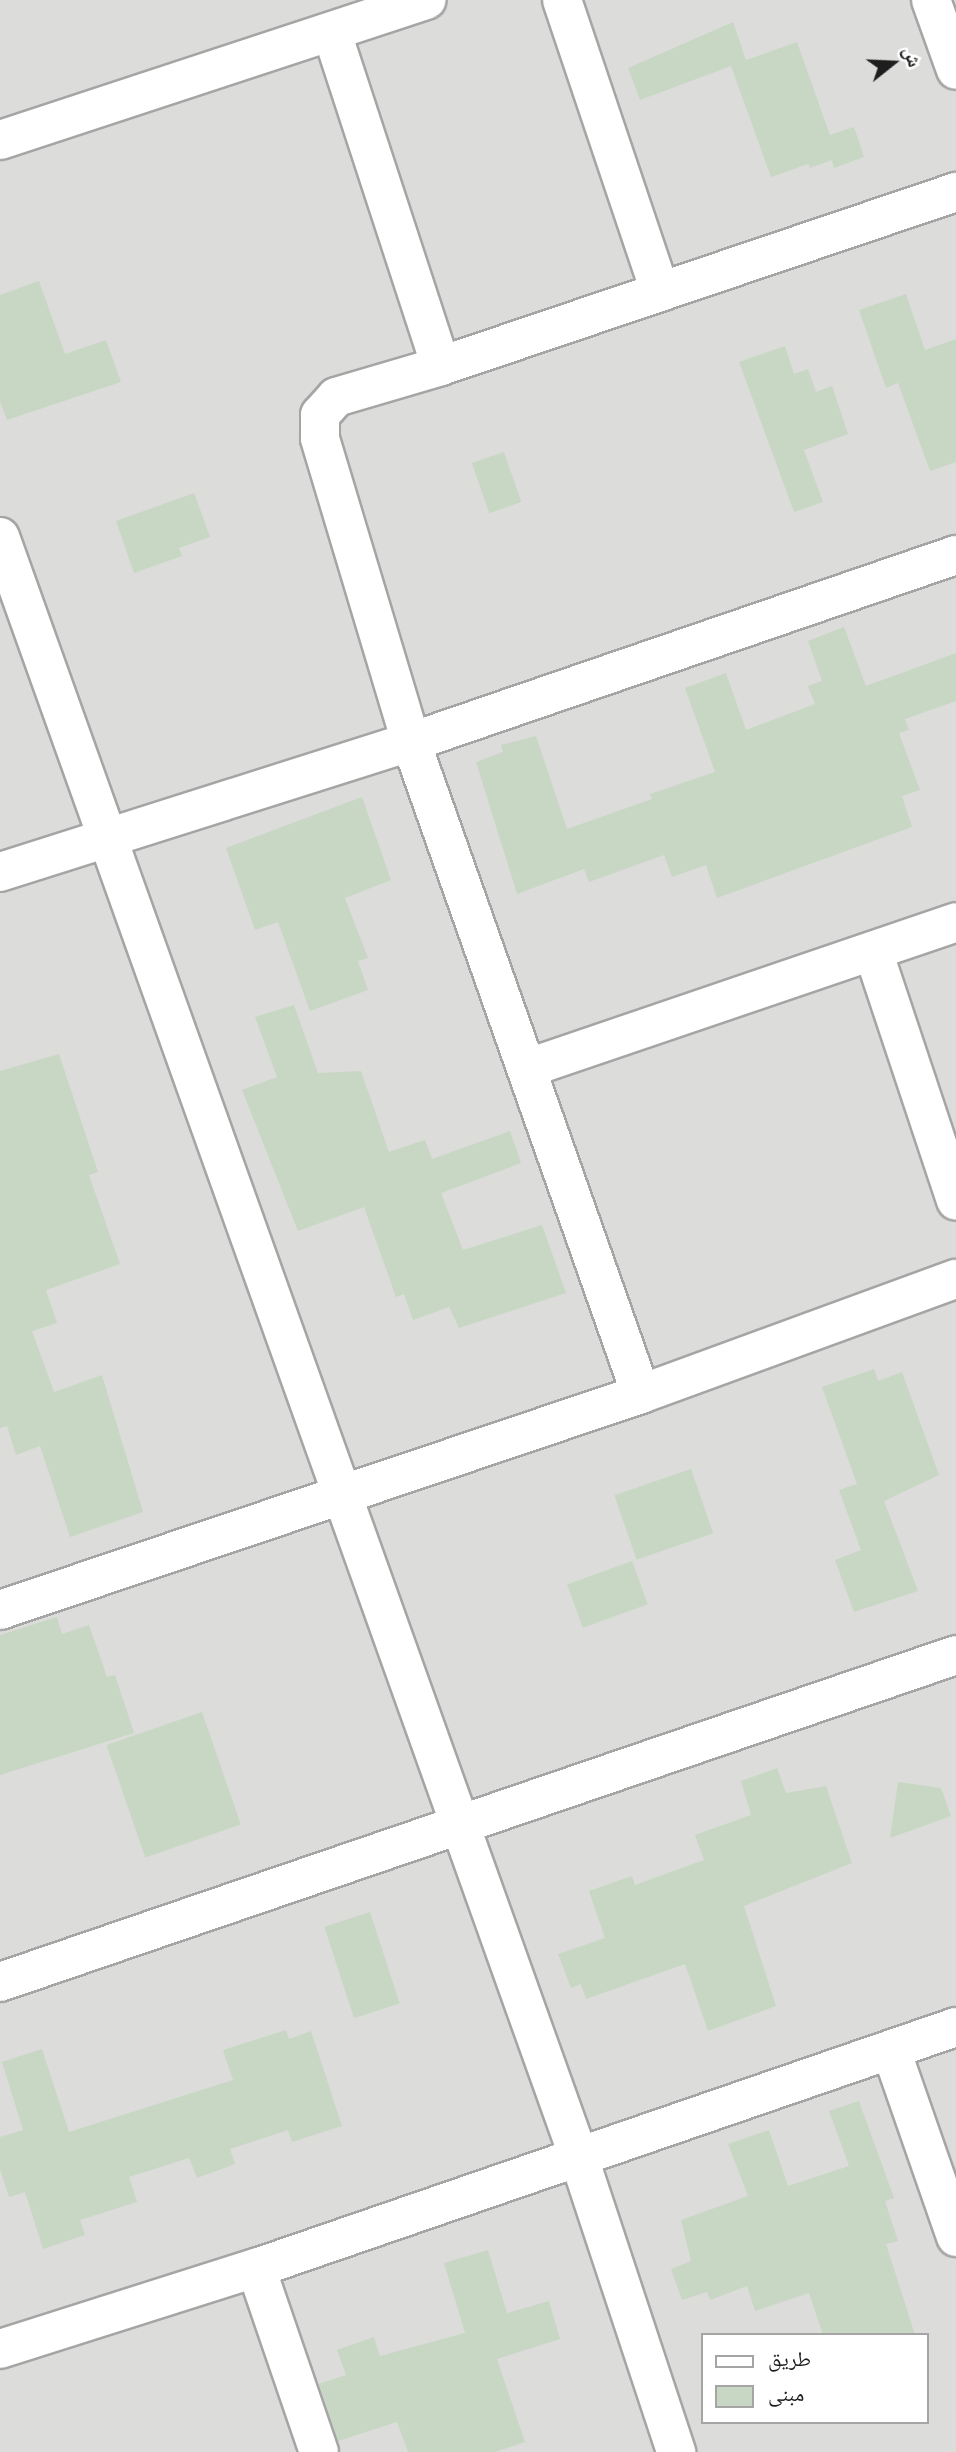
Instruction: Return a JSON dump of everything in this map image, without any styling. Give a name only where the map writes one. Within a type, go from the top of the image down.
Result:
[{"type":"street","points":[[0,141],[427,0]]},
{"type":"street","points":[[562,0],[660,291]]},
{"type":"street","points":[[932,0],[956,70]]},
{"type":"street","points":[[332,33],[441,366]]},
{"type":"street","points":[[640,1394],[528,1068],[411,742],[320,438],[320,415],[336,397],[441,366],[956,192]]},
{"type":"street","points":[[0,537],[104,836],[579,2158],[676,2452]]},
{"type":"street","points":[[0,872],[104,836],[411,742],[956,555]]},
{"type":"street","points":[[528,1068],[956,922]]},
{"type":"street","points":[[873,951],[956,1201]]},
{"type":"street","points":[[2,1603],[342,1496],[640,1394],[956,1279]]},
{"type":"street","points":[[0,1982],[956,1655]]},
{"type":"street","points":[[0,2349],[256,2268],[956,2027]]},
{"type":"street","points":[[891,2050],[956,2237]]},
{"type":"street","points":[[256,2268],[319,2452]]},
{"type":"shaded area","points":[[0,0],[956,0],[956,2452],[0,2452]]},
{"type":"building","points":[[733,22],[746,60],[735,64],[797,42],[830,135],[854,127],[864,157],[834,168],[832,160],[810,168],[808,164],[771,177],[731,66],[640,100],[628,68]]},
{"type":"building","points":[[39,281],[65,354],[106,340],[121,382],[7,420],[0,401],[0,295]]},
{"type":"building","points":[[906,294],[925,350],[956,339],[956,462],[930,471],[898,383],[886,388],[859,310]]},
{"type":"building","points":[[785,346],[794,374],[808,369],[816,392],[832,386],[848,434],[804,450],[823,502],[794,512],[739,362]]},
{"type":"building","points":[[504,452],[521,502],[489,513],[472,463]]},
{"type":"building","points":[[194,493],[210,537],[179,548],[182,556],[134,573],[116,521]]},
{"type":"building","points":[[844,627],[866,686],[956,653],[956,701],[905,719],[909,730],[899,733],[920,790],[902,796],[912,827],[717,898],[706,865],[672,877],[664,855],[589,882],[584,869],[517,894],[476,762],[503,752],[501,745],[536,736],[567,829],[652,799],[650,794],[715,772],[685,688],[726,673],[746,730],[815,704],[808,686],[822,681],[808,641]]},
{"type":"building","points":[[362,797],[391,880],[345,898],[368,958],[358,961],[368,990],[310,1011],[278,922],[255,930],[226,848]]},
{"type":"building","points":[[294,1005],[318,1073],[361,1071],[389,1152],[425,1140],[432,1159],[510,1131],[521,1163],[441,1193],[463,1250],[542,1225],[566,1293],[459,1328],[449,1307],[413,1320],[404,1294],[396,1297],[364,1207],[298,1231],[242,1090],[277,1077],[255,1017]]},
{"type":"building","points":[[59,1054],[98,1172],[89,1175],[120,1264],[46,1290],[57,1323],[32,1331],[54,1392],[102,1375],[143,1512],[70,1537],[40,1446],[16,1455],[7,1426],[0,1428],[0,1071]]},
{"type":"building","points":[[874,1369],[878,1381],[902,1372],[939,1475],[884,1501],[918,1591],[854,1612],[835,1560],[861,1550],[839,1490],[857,1484],[822,1387]]},
{"type":"building","points":[[691,1469],[713,1533],[637,1560],[614,1495]]},
{"type":"building","points":[[632,1561],[648,1604],[583,1628],[567,1585]]},
{"type":"building","points":[[57,1617],[62,1634],[89,1625],[107,1677],[115,1675],[134,1733],[0,1775],[0,1635]]},
{"type":"building","points":[[202,1712],[241,1825],[145,1857],[107,1745]]},
{"type":"building","points":[[777,1768],[786,1793],[826,1786],[852,1863],[744,1906],[776,2006],[708,2031],[685,1964],[586,1999],[581,1984],[571,1988],[558,1954],[605,1938],[589,1891],[632,1876],[635,1885],[704,1860],[695,1835],[751,1815],[741,1781]]},
{"type":"building","points":[[898,1782],[941,1788],[951,1816],[890,1838]]},
{"type":"building","points":[[370,1912],[400,2003],[354,2018],[324,1927]]},
{"type":"building","points":[[286,2030],[289,2039],[311,2031],[342,2126],[292,2142],[288,2130],[230,2149],[235,2164],[197,2178],[189,2158],[129,2177],[137,2202],[80,2220],[85,2235],[43,2249],[25,2192],[9,2197],[0,2169],[0,2137],[23,2130],[2,2062],[42,2049],[69,2132],[233,2080],[223,2050]]},
{"type":"building","points":[[859,2101],[894,2198],[885,2201],[898,2241],[886,2244],[914,2333],[822,2333],[809,2293],[755,2311],[747,2286],[710,2300],[707,2292],[682,2300],[671,2269],[691,2261],[681,2220],[748,2196],[728,2144],[769,2130],[788,2186],[849,2166],[829,2111]]},
{"type":"building","points":[[488,2250],[507,2313],[549,2301],[560,2339],[497,2359],[525,2442],[495,2452],[408,2452],[397,2422],[338,2441],[319,2384],[346,2375],[337,2350],[374,2337],[380,2356],[465,2333],[444,2263]]}]
